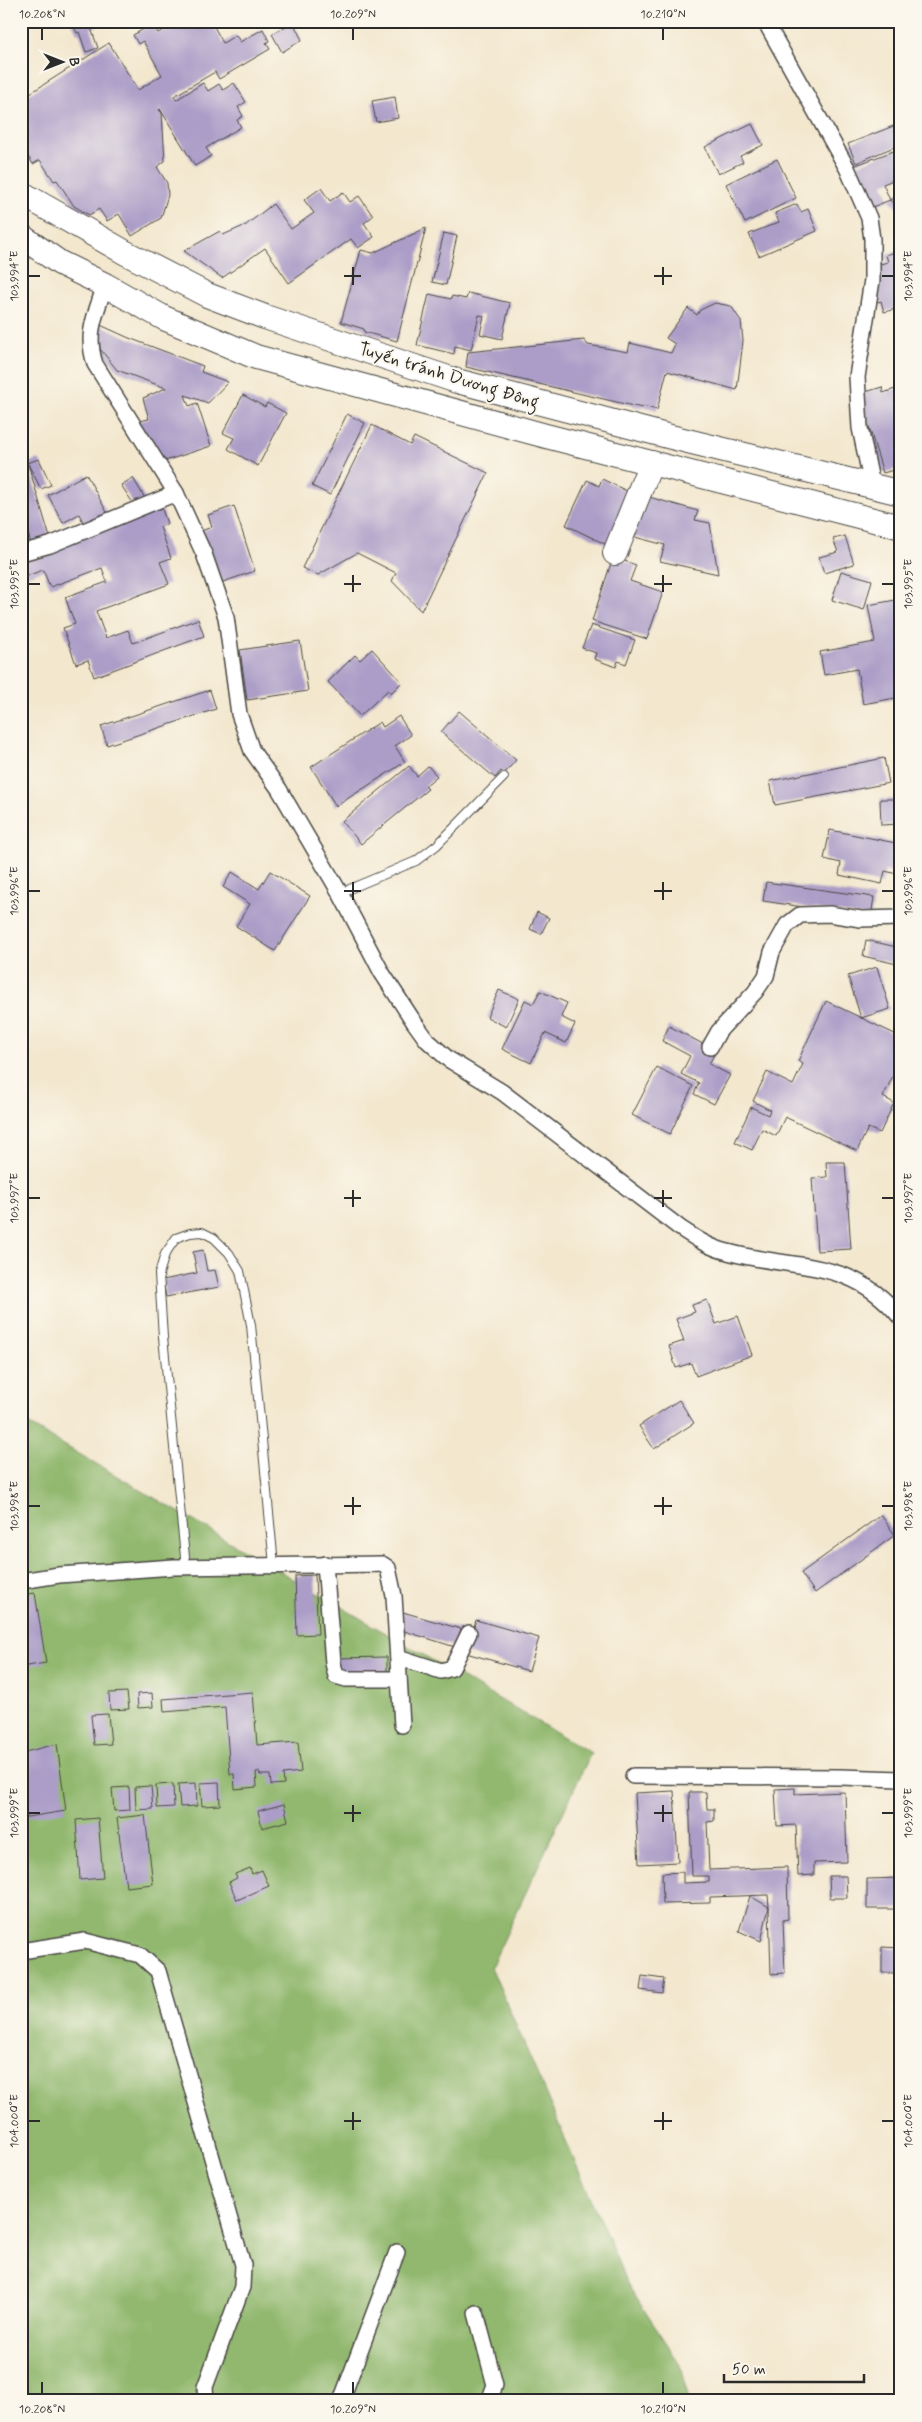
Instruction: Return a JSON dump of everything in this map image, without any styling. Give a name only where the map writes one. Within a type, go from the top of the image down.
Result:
[{"type":"main road","name":"Tuyến tránh Dương Đông","points":[[21,193],[126,253],[206,295],[265,317],[457,381],[670,437],[872,484],[899,493]]},
{"type":"main road","name":"Tuyến tránh Dương Đông","points":[[21,236],[60,262],[164,318],[256,357],[899,530]]},
{"type":"main road","points":[[615,553],[651,463]]},
{"type":"main road","points":[[899,493],[899,530]]},
{"type":"street","points":[[765,21],[847,168],[868,218],[872,238],[872,280],[857,377],[860,428],[872,484]]},
{"type":"street","points":[[105,285],[90,336],[90,348],[95,364],[176,493],[204,554],[226,617],[239,714],[244,733],[252,751],[278,789],[340,894],[382,973],[427,1040],[448,1060],[502,1092],[680,1228],[703,1243],[726,1252],[763,1260],[818,1267],[857,1279],[892,1307],[901,1318]]},
{"type":"street","points":[[21,553],[81,533],[176,493]]},
{"type":"street","points":[[710,1047],[719,1031],[755,992],[766,976],[772,952],[787,925],[800,915],[829,914],[861,919],[901,918]]},
{"type":"street","points":[[21,1581],[59,1575],[186,1567],[370,1562],[382,1564],[388,1568],[394,1596],[402,1725]]},
{"type":"street","points":[[325,1564],[332,1663],[336,1676],[346,1679],[399,1679]]},
{"type":"street","points":[[398,1657],[441,1671],[452,1668],[469,1633]]},
{"type":"street","points":[[633,1776],[901,1779]]},
{"type":"street","points":[[21,1951],[84,1941],[140,1955],[158,1971],[243,2265],[242,2287],[205,2387],[206,2401]]},
{"type":"street","points":[[341,2401],[397,2252]]},
{"type":"street","points":[[476,2313],[494,2385],[489,2401]]},
{"type":"lane","points":[[340,894],[416,861],[437,845],[504,777]]},
{"type":"lane","points":[[186,1567],[163,1337],[159,1274],[165,1254],[176,1238],[190,1233],[202,1232],[214,1238],[229,1254],[240,1271],[251,1324],[274,1565]]},
{"type":"green space","points":[[21,1420],[591,1753],[491,1967],[628,2285],[680,2365],[689,2401],[21,2401]]},
{"type":"building","points":[[71,21],[102,21],[103,24],[91,28],[98,48],[86,52],[79,32],[77,33]]},
{"type":"building","points":[[179,21],[211,21],[223,43],[236,35],[240,42],[263,29],[269,41],[266,43],[270,49],[219,79],[215,72],[174,96],[176,100],[203,83],[208,91],[219,84],[223,90],[234,83],[246,102],[238,107],[243,116],[237,120],[241,127],[206,148],[211,156],[195,166],[160,109],[159,110],[162,113],[165,161],[157,167],[167,183],[168,195],[161,218],[132,236],[119,214],[107,221],[99,209],[89,215],[74,206],[57,180],[54,181],[40,160],[33,164],[21,146],[21,99],[109,43],[138,90],[162,75],[143,41],[138,44],[133,35],[153,24],[158,33]]},
{"type":"building","points":[[293,22],[302,40],[282,52],[272,34]]},
{"type":"building","points":[[395,97],[398,118],[376,122],[372,101]]},
{"type":"building","points":[[901,123],[901,144],[856,163],[848,144]]},
{"type":"building","points":[[752,124],[763,145],[740,156],[743,162],[718,174],[705,147]]},
{"type":"building","points":[[896,150],[901,162],[901,177],[883,184],[890,200],[867,209],[851,167]]},
{"type":"building","points":[[901,151],[901,159],[897,153]]},
{"type":"building","points":[[777,159],[796,198],[745,223],[726,184]]},
{"type":"building","points":[[321,188],[330,201],[343,192],[350,202],[359,196],[373,216],[364,223],[374,237],[358,248],[351,239],[289,283],[265,248],[222,278],[184,251],[220,231],[223,235],[246,225],[273,204],[291,229],[314,213],[304,200]]},
{"type":"building","points":[[901,191],[901,213],[890,200]]},
{"type":"building","points":[[797,204],[801,212],[808,209],[817,231],[759,256],[749,234],[779,222],[775,213]]},
{"type":"building","points":[[426,228],[397,341],[364,332],[364,329],[341,322],[361,250],[373,253]]},
{"type":"building","points":[[444,233],[457,236],[446,285],[432,282]]},
{"type":"building","points":[[901,250],[901,308],[884,312],[881,301],[878,302],[872,281],[880,279],[876,265],[888,262],[886,255]]},
{"type":"building","points":[[468,293],[510,303],[502,339],[480,334],[484,316],[479,315],[471,350],[455,346],[454,354],[417,345],[429,294],[451,299],[452,296],[466,299]]},
{"type":"building","points":[[715,303],[731,306],[741,321],[743,341],[737,390],[667,371],[657,410],[466,367],[468,352],[584,340],[588,345],[628,352],[630,343],[671,353],[675,344],[666,338],[688,308],[697,315],[700,310]]},
{"type":"building","points":[[96,323],[129,338],[203,366],[201,372],[228,382],[208,403],[185,395],[189,406],[197,403],[211,446],[159,463],[134,422],[149,419],[143,398],[166,388],[117,370],[93,340]]},
{"type":"building","points":[[882,387],[883,393],[901,387],[901,468],[883,473],[859,394]]},
{"type":"building","points":[[243,395],[265,407],[267,403],[286,413],[258,466],[228,449],[234,438],[223,433]]},
{"type":"building","points":[[347,414],[365,423],[330,495],[312,486]]},
{"type":"building","points":[[372,425],[410,445],[414,437],[488,473],[421,611],[392,581],[396,573],[357,553],[318,575],[302,568]]},
{"type":"building","points":[[39,459],[51,485],[41,489],[28,464],[51,541],[32,547],[21,510],[21,465]]},
{"type":"building","points":[[86,474],[109,516],[86,528],[79,514],[63,523],[48,495]]},
{"type":"building","points":[[133,478],[146,500],[135,506],[121,485]]},
{"type":"building","points":[[602,479],[633,494],[609,546],[566,525],[587,480],[599,486]]},
{"type":"building","points":[[642,495],[698,511],[695,520],[710,523],[718,574],[660,561],[665,545],[631,536]]},
{"type":"building","points":[[161,506],[167,524],[160,527],[171,558],[160,562],[169,584],[96,611],[106,638],[128,630],[133,643],[198,619],[204,636],[94,677],[88,660],[76,664],[63,628],[75,624],[65,597],[107,582],[102,568],[50,587],[43,570],[21,578],[21,561]]},
{"type":"building","points":[[234,506],[255,571],[217,584],[198,532],[212,527],[208,515]]},
{"type":"building","points":[[845,536],[854,564],[824,573],[819,557],[838,552],[833,539]]},
{"type":"building","points":[[613,557],[636,565],[630,581],[663,592],[647,639],[592,621]]},
{"type":"building","points":[[841,571],[872,580],[864,610],[832,600]]},
{"type":"building","points":[[901,599],[901,697],[863,704],[857,669],[824,675],[820,652],[875,642],[868,605]]},
{"type":"building","points":[[591,625],[635,640],[626,664],[618,661],[616,667],[594,659],[596,653],[582,648]]},
{"type":"building","points":[[300,641],[308,691],[247,700],[240,650]]},
{"type":"building","points":[[372,649],[402,682],[391,693],[388,690],[360,716],[328,682],[355,655],[360,660]]},
{"type":"building","points":[[210,690],[216,709],[107,745],[101,726]]},
{"type":"building","points":[[459,711],[516,760],[504,774],[501,771],[495,778],[441,732]]},
{"type":"building","points":[[399,716],[411,735],[395,746],[405,762],[336,806],[311,767],[380,722],[383,727]]},
{"type":"building","points":[[884,758],[889,783],[775,805],[770,781]]},
{"type":"building","points":[[409,766],[417,776],[428,766],[437,776],[425,786],[428,789],[361,844],[342,821]]},
{"type":"building","points":[[880,799],[901,799],[901,824],[881,825]]},
{"type":"building","points":[[830,830],[901,844],[901,875],[885,871],[882,884],[839,875],[841,863],[824,859]]},
{"type":"building","points":[[270,871],[310,896],[275,951],[236,926],[250,904],[223,887],[232,872],[259,889]]},
{"type":"building","points":[[766,882],[874,897],[871,917],[763,901]]},
{"type":"building","points":[[537,912],[549,918],[541,934],[530,929]]},
{"type":"building","points":[[866,940],[901,948],[901,965],[863,956]]},
{"type":"building","points":[[877,967],[890,1009],[861,1018],[848,976]]},
{"type":"building","points":[[499,990],[519,999],[506,1027],[487,1017]]},
{"type":"building","points":[[540,991],[567,1003],[561,1017],[575,1024],[566,1043],[545,1033],[531,1063],[502,1049],[525,1000],[533,1004]]},
{"type":"building","points":[[826,1001],[901,1037],[901,1059],[883,1097],[894,1103],[880,1133],[868,1128],[857,1151],[785,1117],[776,1136],[762,1129],[752,1150],[735,1142],[751,1107],[768,1115],[770,1110],[753,1101],[767,1072],[793,1085],[803,1064],[798,1061]]},
{"type":"building","points":[[669,1026],[716,1051],[709,1064],[730,1075],[714,1104],[694,1094],[699,1083],[681,1074],[690,1056],[662,1041]]},
{"type":"building","points":[[657,1067],[693,1086],[670,1134],[632,1115]]},
{"type":"building","points":[[826,1162],[845,1162],[851,1249],[817,1251],[812,1178],[827,1177]]},
{"type":"building","points":[[203,1250],[207,1271],[215,1270],[219,1287],[166,1297],[163,1280],[197,1273],[193,1252]]},
{"type":"building","points":[[707,1300],[716,1324],[738,1316],[752,1355],[696,1376],[691,1363],[676,1368],[669,1346],[684,1341],[676,1319],[695,1312],[692,1305]]},
{"type":"building","points":[[679,1400],[694,1423],[654,1449],[639,1426]]},
{"type":"building","points":[[881,1515],[895,1535],[815,1593],[801,1573]]},
{"type":"building","points":[[315,1575],[318,1634],[297,1635],[295,1576]]},
{"type":"building","points":[[35,1593],[46,1663],[21,1667],[21,1595]]},
{"type":"building","points":[[403,1612],[461,1629],[455,1647],[398,1629]]},
{"type":"building","points":[[476,1620],[539,1638],[529,1671],[466,1653]]},
{"type":"building","points":[[387,1657],[387,1675],[337,1676],[337,1658]]},
{"type":"building","points":[[127,1692],[129,1709],[110,1710],[109,1693]]},
{"type":"building","points":[[253,1692],[257,1745],[298,1742],[301,1772],[283,1774],[284,1784],[271,1785],[270,1775],[260,1775],[259,1772],[256,1772],[257,1787],[235,1789],[234,1774],[230,1774],[225,1707],[164,1712],[163,1699]]},
{"type":"building","points":[[152,1693],[153,1707],[138,1708],[137,1694]]},
{"type":"building","points":[[108,1714],[111,1744],[94,1745],[91,1715]]},
{"type":"building","points":[[57,1744],[66,1811],[21,1818],[21,1753]]},
{"type":"building","points":[[219,1782],[220,1805],[202,1806],[200,1783]]},
{"type":"building","points":[[196,1783],[197,1806],[180,1807],[178,1784]]},
{"type":"building","points":[[173,1784],[174,1807],[157,1808],[156,1785]]},
{"type":"building","points":[[151,1786],[153,1809],[136,1810],[135,1787]]},
{"type":"building","points":[[129,1787],[130,1810],[114,1811],[112,1788]]},
{"type":"building","points":[[795,1788],[795,1794],[845,1792],[847,1862],[814,1863],[814,1875],[798,1876],[796,1825],[777,1826],[775,1789]]},
{"type":"building","points":[[674,1791],[678,1862],[639,1864],[635,1793]]},
{"type":"building","points":[[689,1792],[706,1792],[707,1809],[714,1809],[714,1821],[707,1822],[709,1870],[787,1867],[788,1919],[783,1920],[785,1973],[771,1974],[768,1895],[710,1897],[710,1903],[663,1904],[662,1873],[683,1872],[683,1883],[709,1882],[709,1876],[692,1876]]},
{"type":"building","points":[[284,1804],[288,1821],[262,1828],[258,1811]]},
{"type":"building","points":[[145,1815],[153,1884],[126,1887],[117,1818]]},
{"type":"building","points":[[98,1818],[103,1878],[80,1880],[76,1820]]},
{"type":"building","points":[[250,1868],[252,1874],[262,1870],[269,1886],[237,1900],[229,1882],[237,1878],[235,1874]]},
{"type":"building","points":[[829,1876],[846,1876],[847,1898],[830,1898]]},
{"type":"building","points":[[901,1878],[901,1909],[867,1909],[867,1879]]},
{"type":"building","points":[[750,1896],[769,1907],[761,1941],[739,1931]]},
{"type":"building","points":[[882,1947],[901,1948],[901,1973],[882,1973]]},
{"type":"building","points":[[642,1976],[664,1979],[662,1993],[640,1990]]}]
